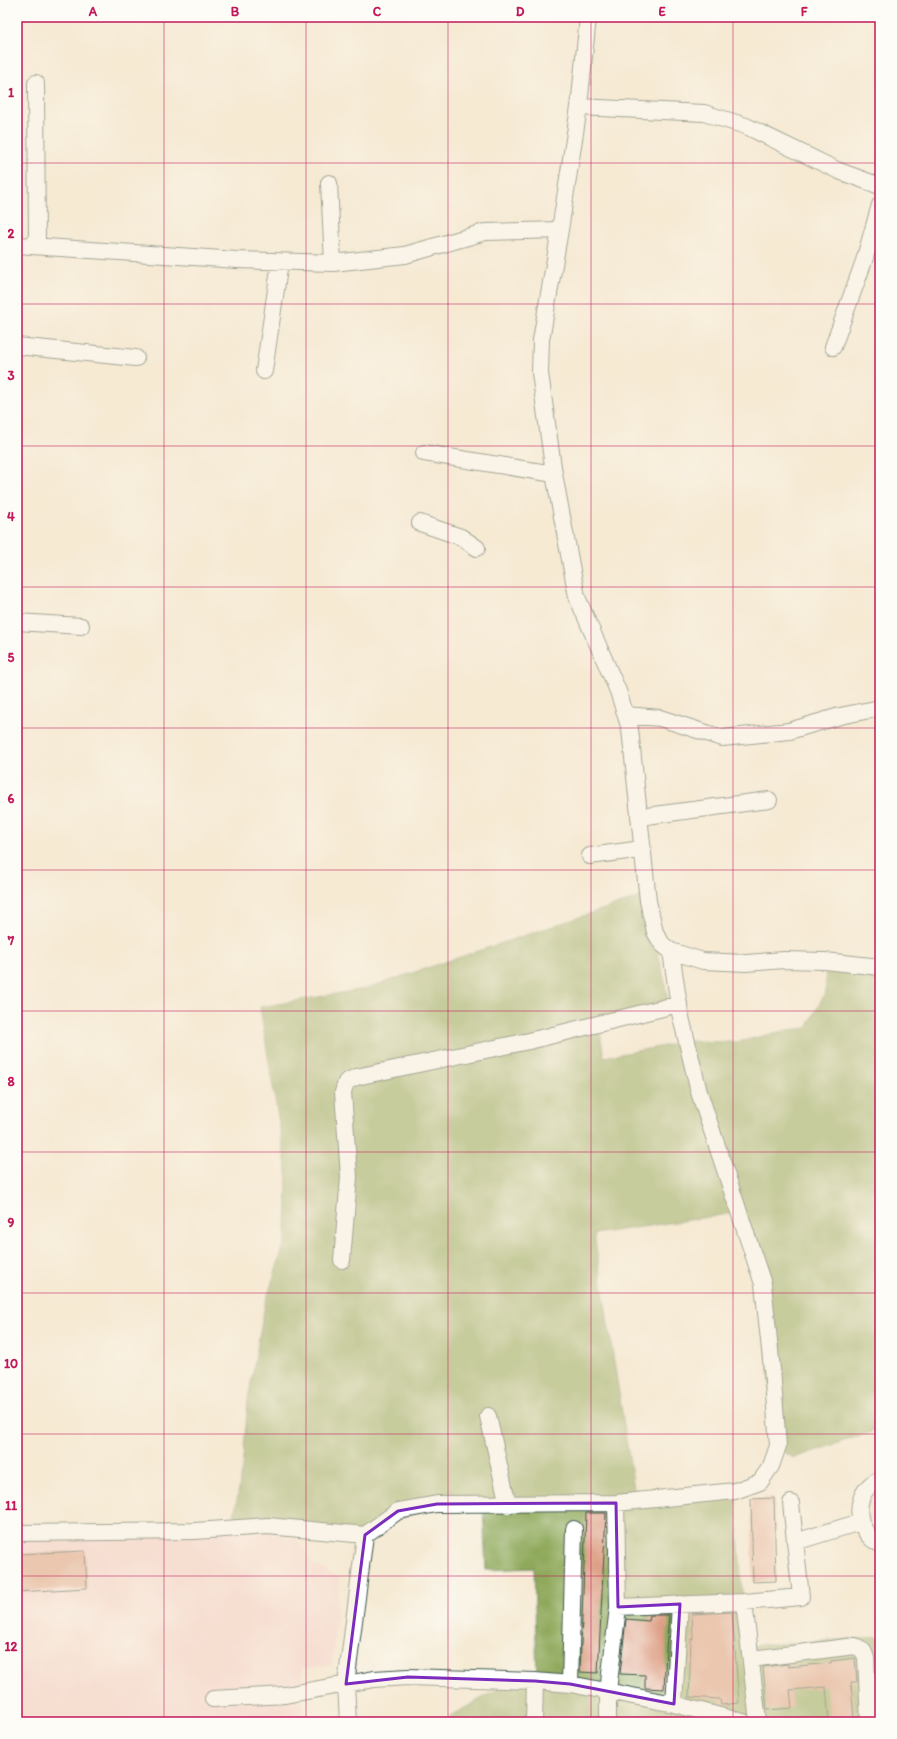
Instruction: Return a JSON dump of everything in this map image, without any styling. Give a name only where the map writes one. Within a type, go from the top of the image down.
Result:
[{"type":"street","points":[[588,17],[579,107],[541,340],[540,373],[554,474],[578,597],[618,691],[630,729],[637,790],[638,817],[648,901],[655,932],[662,944],[671,951],[703,961],[746,963],[784,960],[825,961],[880,967]]},
{"type":"street","points":[[36,83],[37,246]]},
{"type":"street","points":[[579,107],[704,114],[746,126],[839,171],[880,186]]},
{"type":"street","points":[[329,183],[333,263]]},
{"type":"street","points":[[833,347],[864,261],[880,205]]},
{"type":"street","points":[[17,245],[280,262],[333,263],[405,255],[485,232],[560,230]]},
{"type":"street","points":[[264,370],[280,262]]},
{"type":"street","points":[[17,346],[136,358]]},
{"type":"street","points":[[424,453],[554,474]]},
{"type":"street","points":[[420,523],[461,537],[477,548]]},
{"type":"street","points":[[17,622],[82,626]]},
{"type":"street","points":[[626,715],[660,718],[722,738],[790,731],[840,716],[880,708]]},
{"type":"street","points":[[638,817],[769,800]]},
{"type":"street","points":[[590,856],[642,849]]},
{"type":"street","points":[[17,1532],[195,1531],[268,1526],[365,1535],[398,1511],[437,1504],[616,1503],[735,1491],[760,1482],[771,1466],[778,1446],[763,1284],[715,1144],[699,1092],[680,1013],[671,951]]},
{"type":"street","points":[[342,1260],[349,1177],[343,1092],[346,1082],[356,1076],[529,1040],[679,1004]]},
{"type":"street","points":[[488,1416],[508,1504]]},
{"type":"street","points":[[880,1479],[868,1488],[861,1498],[859,1510],[860,1522],[865,1532],[874,1541],[880,1544]]},
{"type":"street","points":[[608,1722],[608,1691],[618,1607],[616,1503]]},
{"type":"street","points":[[618,1607],[744,1602],[801,1597],[791,1503]]},
{"type":"street","points":[[795,1542],[860,1522]]},
{"type":"street","points":[[570,1684],[574,1529]]},
{"type":"street","points":[[348,1722],[346,1684],[365,1535]]},
{"type":"street","points":[[744,1602],[758,1722]]},
{"type":"street","points":[[674,1704],[680,1604]]},
{"type":"street","points":[[751,1659],[855,1646],[863,1650],[866,1658],[869,1722]]},
{"type":"street","points":[[213,1699],[284,1695],[374,1679],[408,1677],[534,1681],[570,1684],[608,1691],[674,1704],[743,1722]]},
{"type":"street","points":[[534,1681],[534,1722]]},
{"type":"highlighted area","points":[[616,1503],[618,1607],[680,1604],[674,1704],[570,1684],[535,1681],[408,1677],[346,1684],[365,1535],[398,1511],[437,1504]]},
{"type":"shaded area","points":[[268,1526],[298,1540],[313,1564],[340,1578],[332,1666],[302,1668],[304,1722],[17,1722],[17,1533]]},
{"type":"green space","points":[[643,896],[662,968],[668,1000],[598,1020],[604,1057],[691,1041],[738,1042],[787,1030],[807,1028],[826,991],[825,961],[880,967],[880,1429],[794,1458],[775,1447],[762,1284],[736,1213],[594,1234],[636,1501],[735,1491],[746,1646],[880,1637],[880,1722],[449,1722],[449,1717],[508,1683],[537,1680],[534,1568],[486,1570],[483,1503],[437,1504],[362,1533],[232,1529],[242,1470],[248,1400],[265,1304],[286,1239],[287,1172],[260,1007],[364,989]]},
{"type":"building","points":[[774,1498],[776,1581],[753,1582],[751,1499]]},
{"type":"building","points":[[586,1513],[606,1513],[598,1673],[580,1672]]},
{"type":"building","points":[[85,1551],[87,1588],[17,1592],[17,1554]]},
{"type":"building","points":[[732,1612],[739,1703],[721,1705],[720,1699],[689,1697],[691,1639],[693,1639],[692,1614]]},
{"type":"building","points":[[650,1615],[669,1615],[664,1689],[645,1688],[645,1675],[620,1674],[626,1619],[649,1621]]},
{"type":"building","points":[[855,1658],[857,1682],[851,1682],[854,1722],[829,1722],[826,1687],[790,1690],[792,1708],[767,1710],[763,1667],[788,1664],[788,1667],[831,1663],[831,1661]]}]
